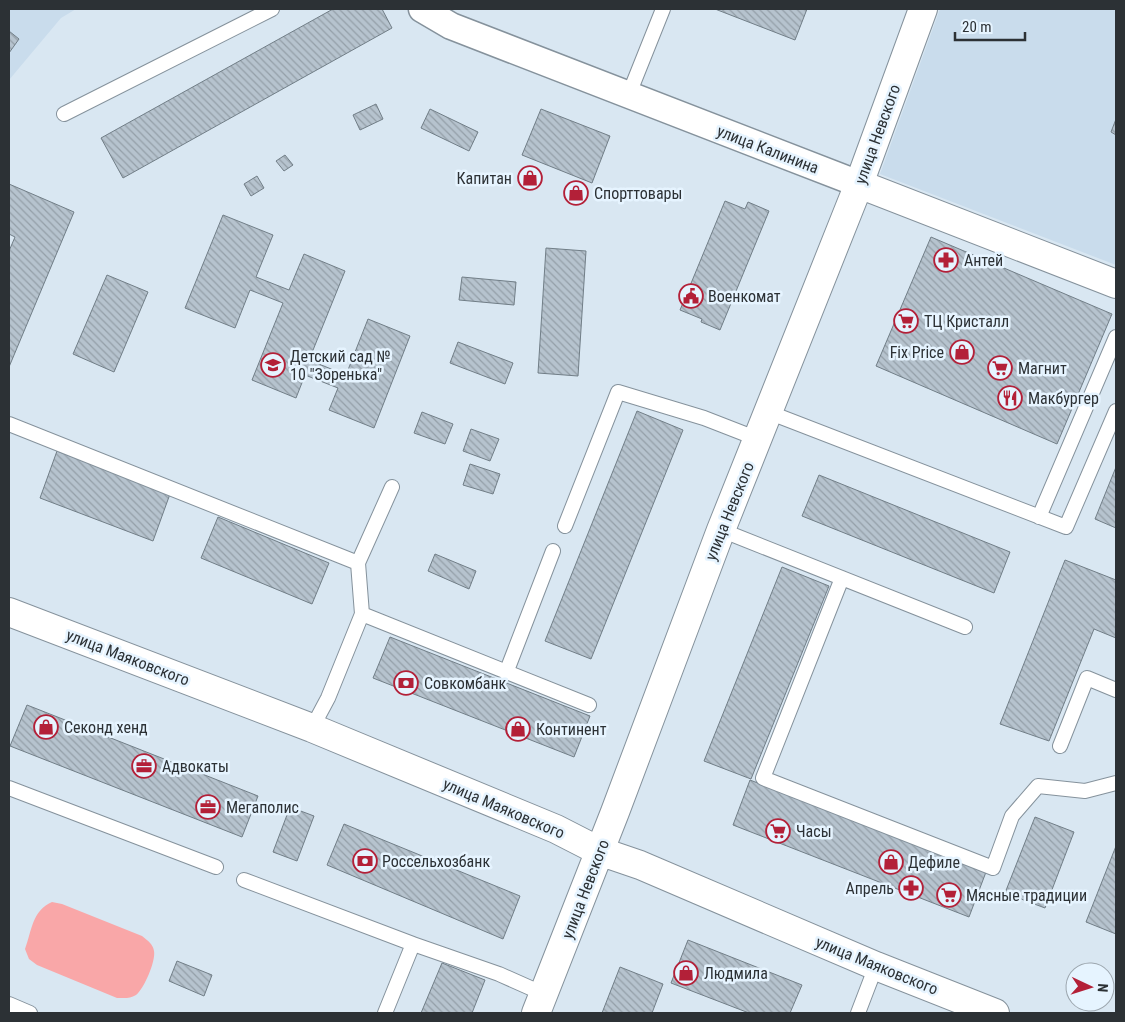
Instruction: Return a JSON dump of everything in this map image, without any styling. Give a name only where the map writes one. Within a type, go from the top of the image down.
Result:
[{"type":"street","name":"улица Калинина","points":[[422,9],[451,26],[1116,284]]},
{"type":"street","name":"улица Невского","points":[[540,1004],[615,812],[721,530],[858,184],[923,9]]},
{"type":"street","name":"улица Маяковского","points":[[9,612],[312,728],[556,828],[599,851],[649,869],[876,966],[995,1013]]},
{"type":"lane","points":[[64,114],[272,9]]},
{"type":"lane","points":[[629,94],[663,9]]},
{"type":"lane","points":[[1039,517],[1116,337]]},
{"type":"lane","points":[[565,526],[618,392],[704,418],[758,439]]},
{"type":"lane","points":[[768,412],[1066,527],[1116,411]]},
{"type":"lane","points":[[9,424],[358,563]]},
{"type":"lane","points":[[312,728],[328,698],[362,614],[358,563],[392,487]]},
{"type":"lane","points":[[721,530],[965,627]]},
{"type":"lane","points":[[506,673],[553,551]]},
{"type":"lane","points":[[842,578],[763,778],[993,868],[1012,816],[1038,786],[1085,792],[1116,783]]},
{"type":"lane","points":[[362,614],[589,705]]},
{"type":"lane","points":[[1060,746],[1086,678],[1116,690]]},
{"type":"lane","points":[[9,788],[216,867]]},
{"type":"lane","points":[[244,880],[413,944],[499,974],[540,1004]]},
{"type":"lane","points":[[385,1013],[413,944]]},
{"type":"lane","points":[[858,1013],[876,966]]},
{"type":"lane","points":[[9,1005],[30,1013]]},
{"type":"shaded area","points":[[9,9],[76,9],[61,18],[9,80]]},
{"type":"shaded area","points":[[940,9],[1116,9],[1116,265],[880,174]]},
{"type":"shaded area","points":[[52,902],[62,904],[142,936],[153,946],[154,956],[151,968],[146,981],[136,995],[129,998],[117,998],[37,965],[29,959],[25,949],[34,922],[40,910]]},
{"type":"building","points":[[333,9],[382,9],[392,28],[123,178],[101,138]]},
{"type":"building","points":[[715,9],[807,9],[795,40]]},
{"type":"building","points":[[9,31],[19,39],[9,53]]},
{"type":"building","points":[[376,104],[383,119],[360,130],[353,115]]},
{"type":"building","points":[[430,109],[478,132],[469,151],[421,128]]},
{"type":"building","points":[[541,109],[610,136],[592,183],[522,155]]},
{"type":"building","points":[[1116,119],[1116,135],[1111,132]]},
{"type":"building","points":[[285,155],[293,165],[284,171],[276,161]]},
{"type":"building","points":[[257,176],[264,188],[251,196],[244,184]]},
{"type":"building","points":[[9,184],[74,212],[9,367],[9,251],[15,237],[9,234]]},
{"type":"building","points":[[725,201],[745,209],[748,202],[769,211],[720,330],[701,322],[702,319],[680,310]]},
{"type":"building","points":[[223,215],[273,235],[256,277],[289,290],[304,254],[345,271],[309,360],[346,375],[368,319],[410,336],[374,428],[329,410],[338,388],[305,375],[296,398],[252,380],[283,303],[250,290],[235,328],[185,308]]},
{"type":"building","points":[[931,237],[1112,314],[1057,444],[876,366]]},
{"type":"building","points":[[546,248],[586,251],[578,376],[538,373]]},
{"type":"building","points":[[107,275],[148,292],[114,372],[73,354]]},
{"type":"building","points":[[462,277],[516,282],[514,305],[459,300]]},
{"type":"building","points":[[458,342],[513,363],[505,384],[450,363]]},
{"type":"building","points":[[637,411],[683,430],[591,659],[545,641]]},
{"type":"building","points":[[422,412],[453,424],[445,444],[414,433]]},
{"type":"building","points":[[471,429],[499,439],[490,461],[463,451]]},
{"type":"building","points":[[57,451],[170,494],[153,541],[40,498]]},
{"type":"building","points":[[470,464],[500,474],[493,494],[463,485]]},
{"type":"building","points":[[1116,467],[1116,528],[1095,519]]},
{"type":"building","points":[[819,475],[1010,552],[994,593],[802,516]]},
{"type":"building","points":[[218,517],[329,563],[312,604],[201,558]]},
{"type":"building","points":[[435,554],[476,571],[469,589],[428,571]]},
{"type":"building","points":[[1065,560],[1116,580],[1116,638],[1094,629],[1049,741],[1000,724]]},
{"type":"building","points":[[782,567],[829,586],[751,779],[704,761]]},
{"type":"building","points":[[390,637],[590,716],[574,757],[373,678]]},
{"type":"building","points":[[27,705],[258,796],[242,837],[10,746]]},
{"type":"building","points":[[750,780],[986,872],[969,917],[733,825]]},
{"type":"building","points":[[290,807],[314,816],[297,861],[273,852]]},
{"type":"building","points":[[1035,817],[1074,832],[1045,908],[1005,893]]},
{"type":"building","points":[[344,824],[520,896],[503,939],[327,865]]},
{"type":"building","points":[[1116,846],[1116,934],[1086,922]]},
{"type":"building","points":[[688,940],[802,985],[790,1013],[749,1013],[671,983]]},
{"type":"building","points":[[177,961],[212,975],[204,996],[169,981]]},
{"type":"building","points":[[442,963],[485,980],[472,1013],[421,1013]]},
{"type":"building","points":[[620,967],[663,984],[652,1013],[602,1013]]},
{"type":"place","name":"Капитан","points":[[530,178]]},
{"type":"place","name":"Спорттовары","points":[[576,193]]},
{"type":"place","name":"Антей","points":[[946,260]]},
{"type":"place","name":"Военкомат","points":[[691,296]]},
{"type":"place","name":"ТЦ Кристалл","points":[[906,321]]},
{"type":"place","name":"Fix Price","points":[[962,352]]},
{"type":"place","name":"Детский сад № 10 \"Зоренька\"","points":[[273,365]]},
{"type":"place","name":"Магнит","points":[[1000,368]]},
{"type":"place","name":"Макбургер","points":[[1010,398]]},
{"type":"place","name":"Совкомбанк","points":[[406,683]]},
{"type":"place","name":"Секонд хенд","points":[[46,727]]},
{"type":"place","name":"Континент","points":[[518,729]]},
{"type":"place","name":"Адвокаты","points":[[144,766]]},
{"type":"place","name":"Мегаполис","points":[[208,807]]},
{"type":"place","name":"Часы","points":[[778,831]]},
{"type":"place","name":"Россельхозбанк","points":[[365,861]]},
{"type":"place","name":"Дефиле","points":[[891,862]]},
{"type":"place","name":"Апрель","points":[[911,888]]},
{"type":"place","name":"Мясные традиции","points":[[949,895]]},
{"type":"place","name":"Людмила","points":[[686,973]]}]
